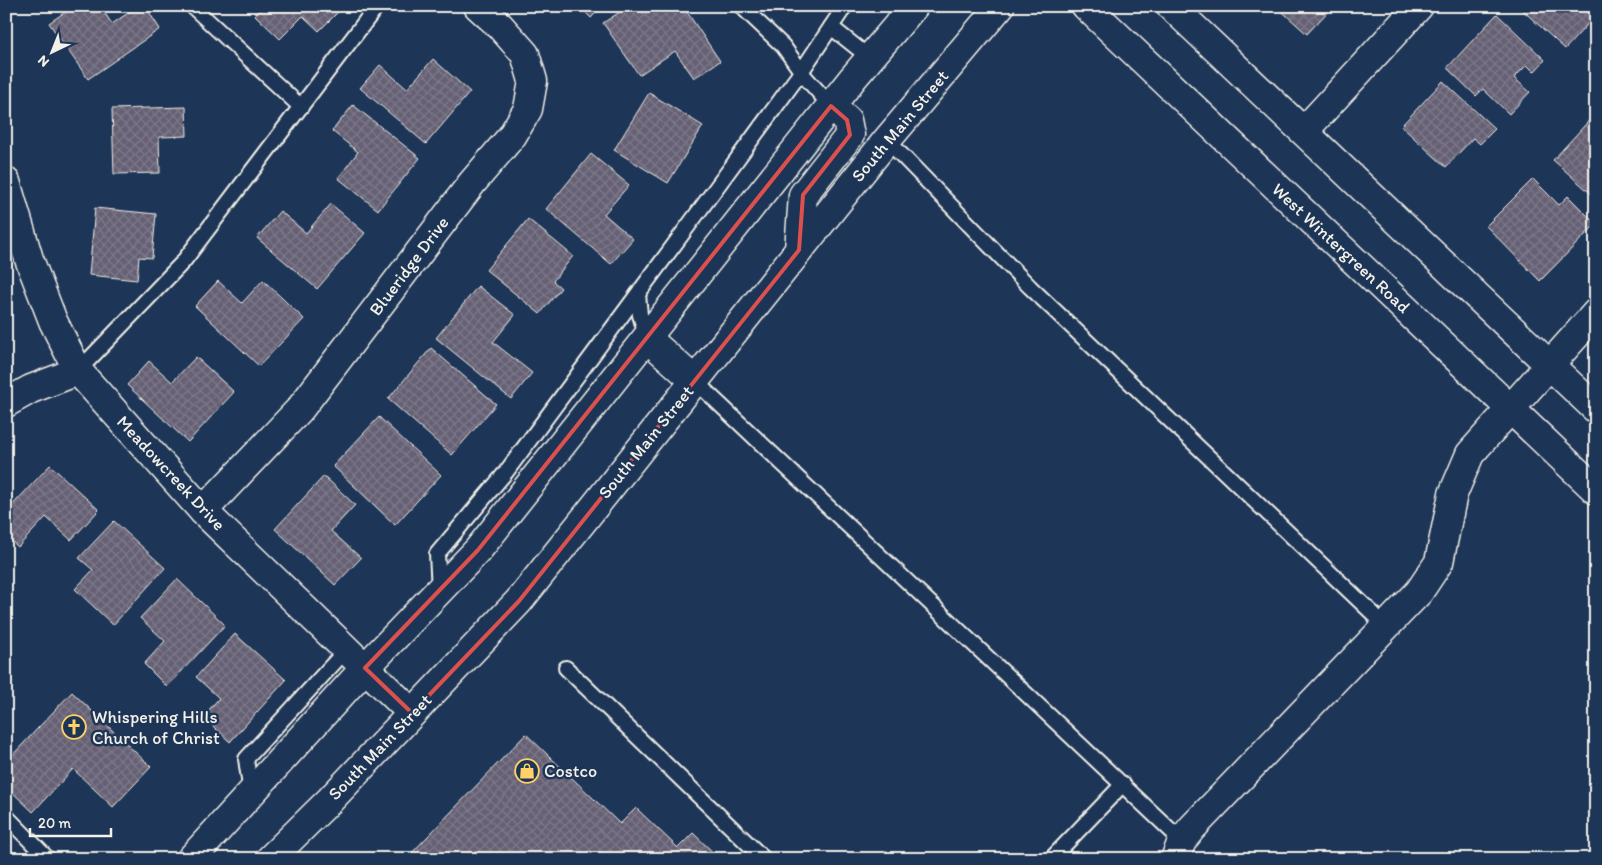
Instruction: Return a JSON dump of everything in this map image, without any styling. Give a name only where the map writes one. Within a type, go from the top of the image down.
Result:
[{"type":"street","name":"Blueridge Drive","points":[[203,511],[300,409],[472,183],[512,136],[528,109],[534,81],[525,54],[500,26],[478,6]]},
{"type":"street","points":[[191,859],[251,793],[356,659],[439,592],[478,550],[831,106],[914,6]]},
{"type":"street","name":"South Main Street","points":[[270,859],[330,800],[519,601],[887,140],[1000,6]]},
{"type":"street","name":"West Wintergreen Road","points":[[1086,6],[1596,490]]},
{"type":"street","points":[[1171,6],[1596,409]]},
{"type":"street","points":[[1304,132],[1419,6]]},
{"type":"street","points":[[800,250],[803,195],[850,135],[847,120],[831,106]]},
{"type":"street","name":"Meadowcreek Drive","points":[[7,190],[32,268],[53,321],[78,370],[203,511],[412,713]]},
{"type":"street","points":[[1178,850],[1191,828],[1419,592],[1439,562],[1453,494],[1470,454],[1548,364],[1596,313]]},
{"type":"street","points":[[647,338],[695,381]]},
{"type":"street","points":[[6,403],[30,389],[78,370]]},
{"type":"lane","points":[[192,6],[301,107]]},
{"type":"lane","points":[[78,370],[183,262],[377,6]]},
{"type":"lane","points":[[741,6],[783,46],[801,72],[831,106]]},
{"type":"lane","points":[[439,592],[437,554],[506,472],[801,72],[845,6]]},
{"type":"lane","points":[[831,27],[870,58]]},
{"type":"lane","points":[[887,140],[1030,287],[1386,626]]},
{"type":"lane","points":[[638,294],[640,315],[647,338]]},
{"type":"lane","points":[[695,381],[1122,784],[1178,850]]},
{"type":"lane","points":[[566,668],[764,859]]},
{"type":"lane","points":[[1051,859],[1122,784]]},
{"type":"lane","points":[[6,816],[48,859]]},
{"type":"highlighted area","points":[[831,106],[847,120],[850,135],[803,195],[799,250],[519,601],[412,713],[365,668],[478,550]]},
{"type":"building","points":[[74,6],[100,6],[112,24],[138,6],[145,6],[160,29],[88,79],[49,23]]},
{"type":"building","points":[[264,6],[344,6],[319,31],[303,16],[280,39],[255,15]]},
{"type":"building","points":[[579,6],[602,6],[591,18]]},
{"type":"building","points":[[629,6],[683,6],[720,61],[694,78],[675,51],[639,75],[603,23]]},
{"type":"building","points":[[1276,6],[1333,6],[1307,34]]},
{"type":"building","points":[[1518,6],[1596,6],[1596,15],[1565,49]]},
{"type":"building","points":[[1497,14],[1545,60],[1534,72],[1527,65],[1514,78],[1530,92],[1509,114],[1483,89],[1476,96],[1447,68]]},
{"type":"building","points":[[433,59],[470,92],[426,144],[360,88],[380,65],[407,89]]},
{"type":"building","points":[[1443,81],[1495,129],[1480,144],[1473,138],[1446,167],[1401,126]]},
{"type":"building","points":[[649,93],[703,126],[668,183],[614,150]]},
{"type":"building","points":[[353,105],[420,158],[378,210],[338,178],[358,152],[332,131]]},
{"type":"building","points":[[186,107],[187,136],[159,137],[160,173],[114,174],[112,109]]},
{"type":"building","points":[[1596,113],[1596,198],[1553,160]]},
{"type":"building","points":[[591,154],[629,185],[604,214],[633,239],[611,264],[546,209]]},
{"type":"building","points":[[1533,179],[1559,205],[1568,196],[1596,224],[1540,281],[1486,226]]},
{"type":"building","points":[[331,204],[365,233],[317,289],[257,238],[280,211],[306,233]]},
{"type":"building","points":[[95,208],[156,214],[152,258],[139,257],[137,280],[89,275]]},
{"type":"building","points":[[528,219],[573,256],[553,281],[561,288],[540,314],[486,270]]},
{"type":"building","points":[[263,280],[304,319],[259,366],[195,306],[218,281],[242,303]]},
{"type":"building","points":[[478,286],[515,315],[493,342],[532,373],[511,399],[436,338]]},
{"type":"building","points":[[431,348],[496,404],[452,455],[388,399]]},
{"type":"building","points":[[196,357],[234,392],[188,442],[127,385],[149,361],[172,382]]},
{"type":"building","points":[[379,417],[441,475],[395,525],[333,466]]},
{"type":"building","points":[[50,465],[99,510],[71,540],[46,517],[18,547],[6,536],[6,512]]},
{"type":"building","points":[[324,476],[355,505],[331,531],[361,558],[335,585],[275,529]]},
{"type":"building","points":[[114,521],[165,568],[113,625],[75,589],[93,570],[79,558]]},
{"type":"building","points":[[177,579],[225,625],[167,687],[144,664],[165,641],[140,618]]},
{"type":"building","points":[[235,634],[286,680],[230,742],[203,717],[219,698],[196,677]]},
{"type":"building","name":"Whispering Hills Church of Christ","points":[[72,692],[151,767],[113,807],[73,769],[33,812],[6,786],[6,762]]},
{"type":"building","name":"Costco","points":[[526,734],[620,824],[636,808],[678,848],[693,833],[720,859],[406,859]]},
{"type":"place","name":"Whispering Hills Church of Christ","points":[[74,727]]},
{"type":"place","name":"Costco","points":[[527,771]]}]
